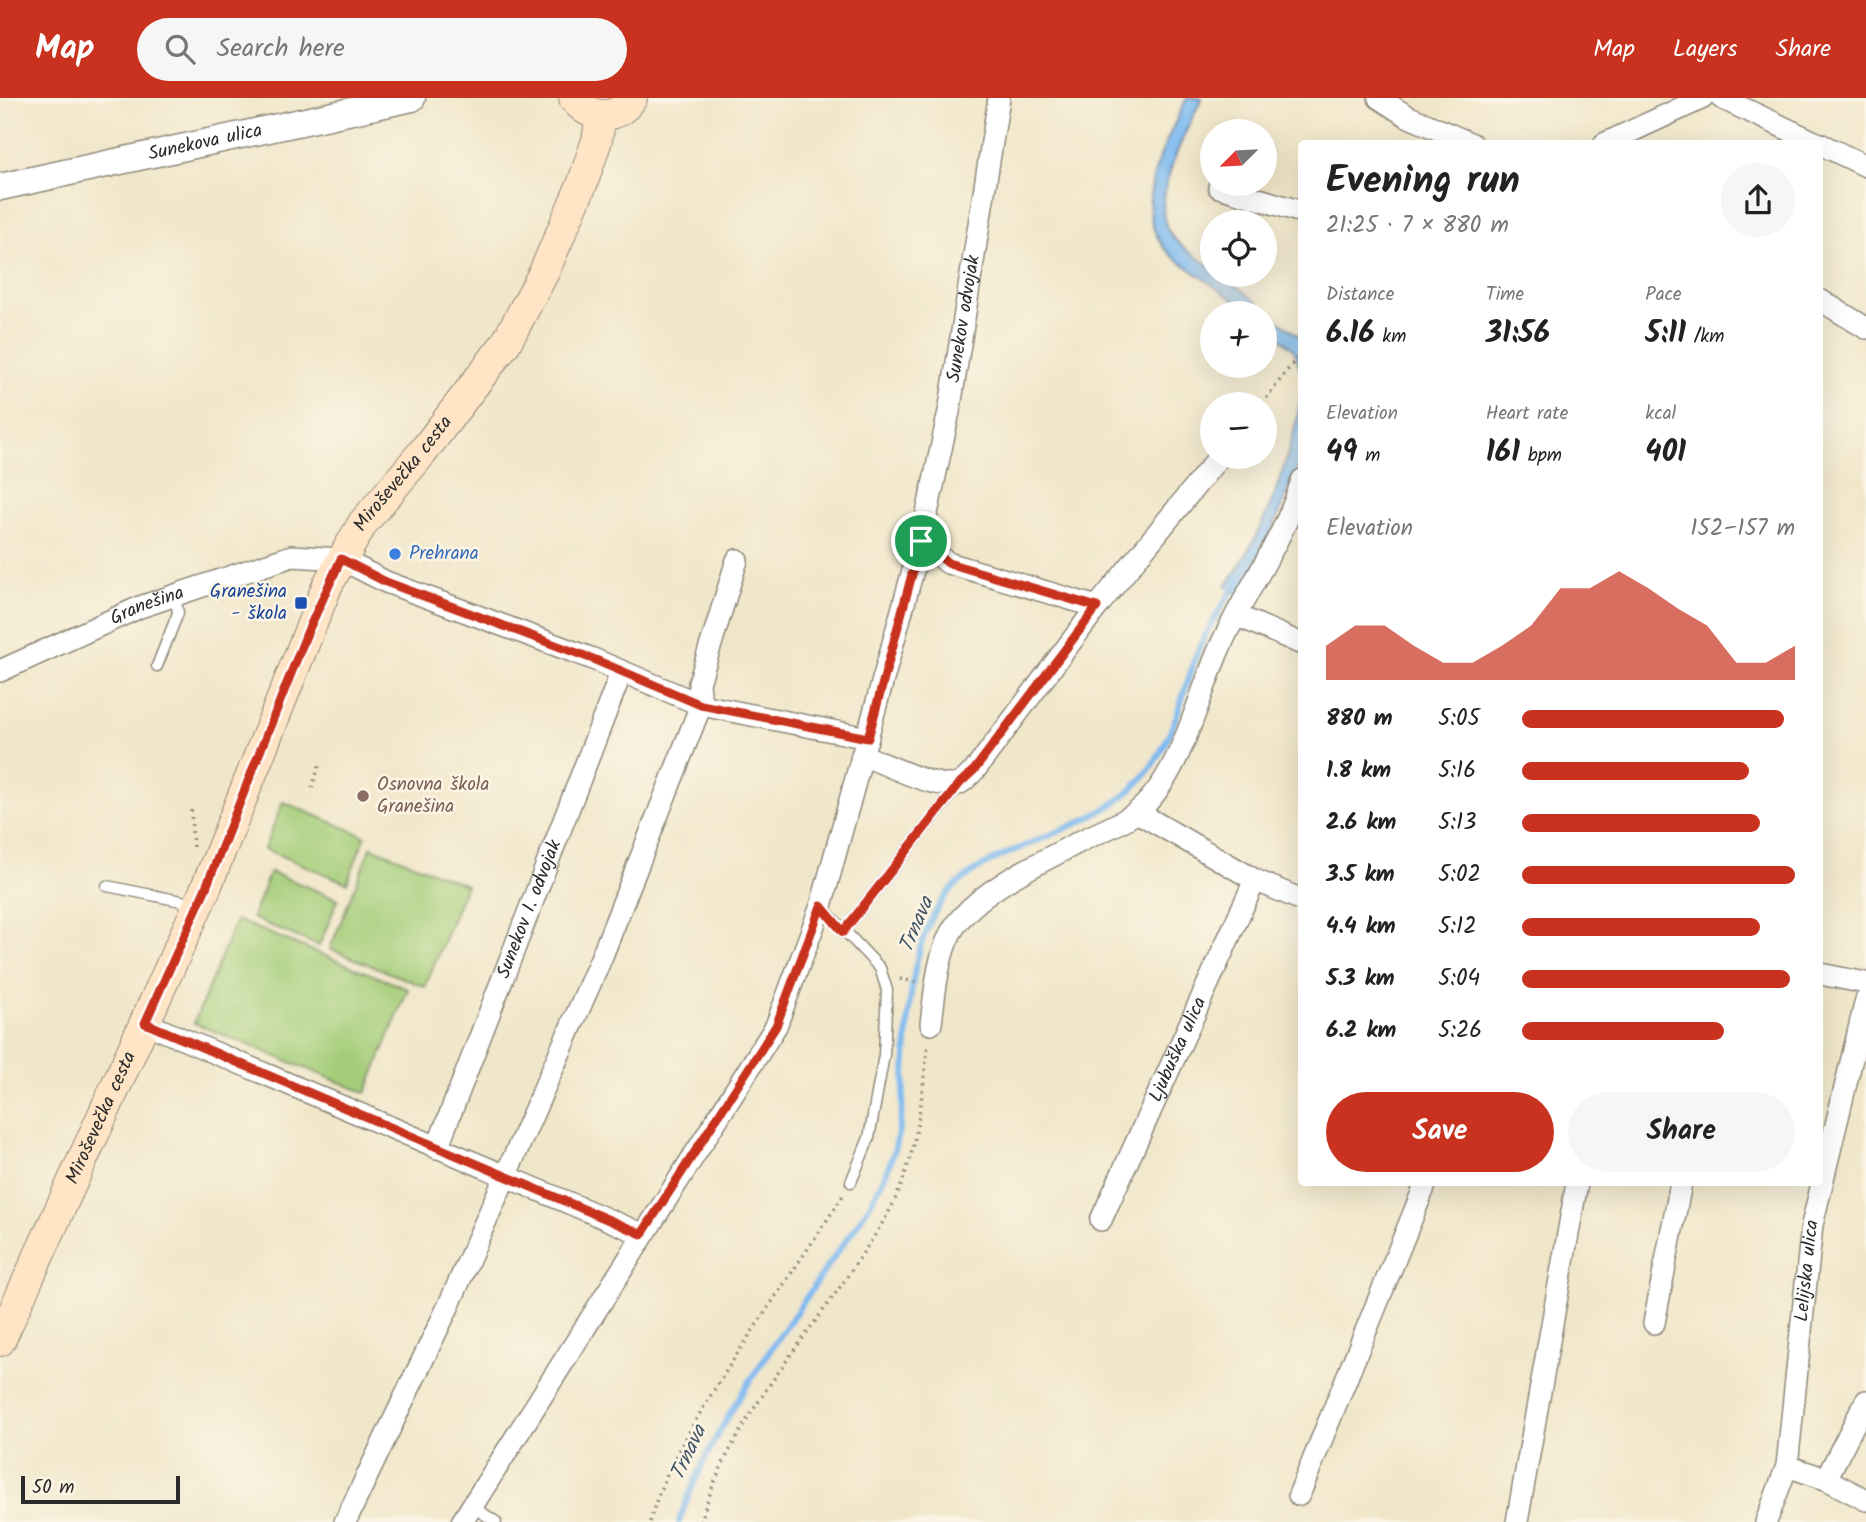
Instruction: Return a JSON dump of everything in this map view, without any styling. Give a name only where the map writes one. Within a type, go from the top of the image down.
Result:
[{"type":"main road","points":[[574,98],[582,108],[601,116],[622,110],[632,98]]},
{"type":"main road","name":"Miroševečka cesta","points":[[0,1341],[199,905],[307,633],[341,559],[363,523],[422,453],[506,342],[544,272],[583,182],[597,140],[601,116]]},
{"type":"street","name":"Sunekova ulica","points":[[0,187],[348,104],[412,98]]},
{"type":"street","name":"Sunekov odvojak","points":[[865,746],[921,541],[950,407],[999,98]]},
{"type":"street","points":[[1379,98],[1406,116],[1463,140]]},
{"type":"street","points":[[1613,140],[1703,98]]},
{"type":"street","points":[[1721,98],[1811,140]]},
{"type":"street","points":[[1823,145],[1866,166]]},
{"type":"street","points":[[1249,196],[1298,211]]},
{"type":"street","points":[[1823,302],[1866,328]]},
{"type":"street","points":[[341,559],[386,582],[593,659],[701,705],[865,746],[925,779],[944,784],[960,783],[982,760],[1097,607],[1210,469]]},
{"type":"street","points":[[931,1024],[936,984],[947,945],[960,919],[989,893],[1138,812],[1158,788],[1187,735],[1221,646],[1298,488]]},
{"type":"street","points":[[921,541],[948,563],[1097,607]]},
{"type":"street","name":"Granešina","points":[[0,670],[105,622],[175,595],[292,556],[341,559]]},
{"type":"street","points":[[345,1522],[448,1307],[600,961],[701,705],[699,682],[737,560]]},
{"type":"street","points":[[1238,616],[1298,642]]},
{"type":"street","name":"Sunekov I. odvojak","points":[[437,1148],[621,673]]},
{"type":"street","points":[[467,1514],[776,1026],[821,906],[865,746]]},
{"type":"street","points":[[1138,812],[1255,880],[1298,898]]},
{"type":"street","name":"Ljubuška ulica","points":[[1101,1220],[1255,880]]},
{"type":"street","points":[[1823,975],[1866,983]]},
{"type":"street","name":"Lelijska ulica","points":[[1823,1179],[1866,1000]]},
{"type":"street","points":[[145,1023],[642,1234]]},
{"type":"street","points":[[1299,1495],[1425,1186]]},
{"type":"street","points":[[1517,1522],[1576,1186]]},
{"type":"street","points":[[1654,1323],[1680,1186]]},
{"type":"street","name":"Lelijska ulica","points":[[1766,1522],[1787,1466],[1812,1225],[1821,1186]]},
{"type":"street","points":[[1826,1479],[1866,1401]]},
{"type":"street","points":[[1787,1466],[1826,1479],[1866,1500]]},
{"type":"lane","points":[[157,666],[178,613],[175,595]]},
{"type":"lane","points":[[843,932],[960,783]]},
{"type":"lane","points":[[107,886],[199,905]]},
{"type":"lane","points":[[821,906],[880,968],[887,990],[884,1055],[869,1138],[851,1182]]},
{"type":"lane","points":[[467,1514],[496,1522]]},
{"type":"path","points":[[1271,392],[1298,356]]},
{"type":"path","points":[[312,788],[319,766]]},
{"type":"path","points":[[191,810],[194,837]]},
{"type":"path","points":[[701,1522],[710,1490],[744,1426],[869,1244],[894,1201],[916,1145],[931,1024]]},
{"type":"path","points":[[650,1522],[656,1496],[696,1418],[759,1318],[851,1182]]},
{"type":"green space","points":[[283,802],[365,836],[347,883],[264,849]]},
{"type":"green space","points":[[371,847],[466,885],[425,987],[330,949]]},
{"type":"green space","points":[[270,872],[338,899],[319,946],[252,918]]},
{"type":"green space","points":[[236,920],[408,989],[366,1093],[194,1023]]},
{"type":"water","points":[[1187,98],[1202,98],[1173,163],[1164,200],[1164,216],[1168,230],[1182,247],[1200,260],[1200,276],[1172,256],[1158,239],[1151,219],[1153,178]]},
{"type":"water","points":[[1216,287],[1238,287],[1255,301],[1235,301]]},
{"type":"water","points":[[1277,319],[1298,336],[1298,362],[1293,349],[1277,335]]},
{"type":"water","points":[[1298,412],[1298,468],[1256,570],[1240,595],[1226,586],[1265,518],[1284,468]]},
{"type":"waterway","name":"Trnava","points":[[679,1522],[708,1454],[743,1391],[864,1213],[888,1167],[900,1121],[911,993],[917,962],[926,932],[940,904],[958,884],[981,867],[1093,816],[1118,801],[1139,782],[1167,739],[1199,648],[1237,583]]},
{"type":"place","name":"Prehrana","points":[[395,554]]},
{"type":"place","name":"Granešina - škola","points":[[301,603]]},
{"type":"place","name":"Osnovna škola Granešina","points":[[363,796]]},
{"type":"route","points":[[921,541],[948,563],[1097,607],[975,769],[960,783],[843,932],[821,906],[776,1026],[712,1130],[642,1234],[506,1175],[343,1110],[145,1023],[205,890],[307,633],[341,559],[386,582],[593,659],[701,705],[868,738],[921,541]]}]
